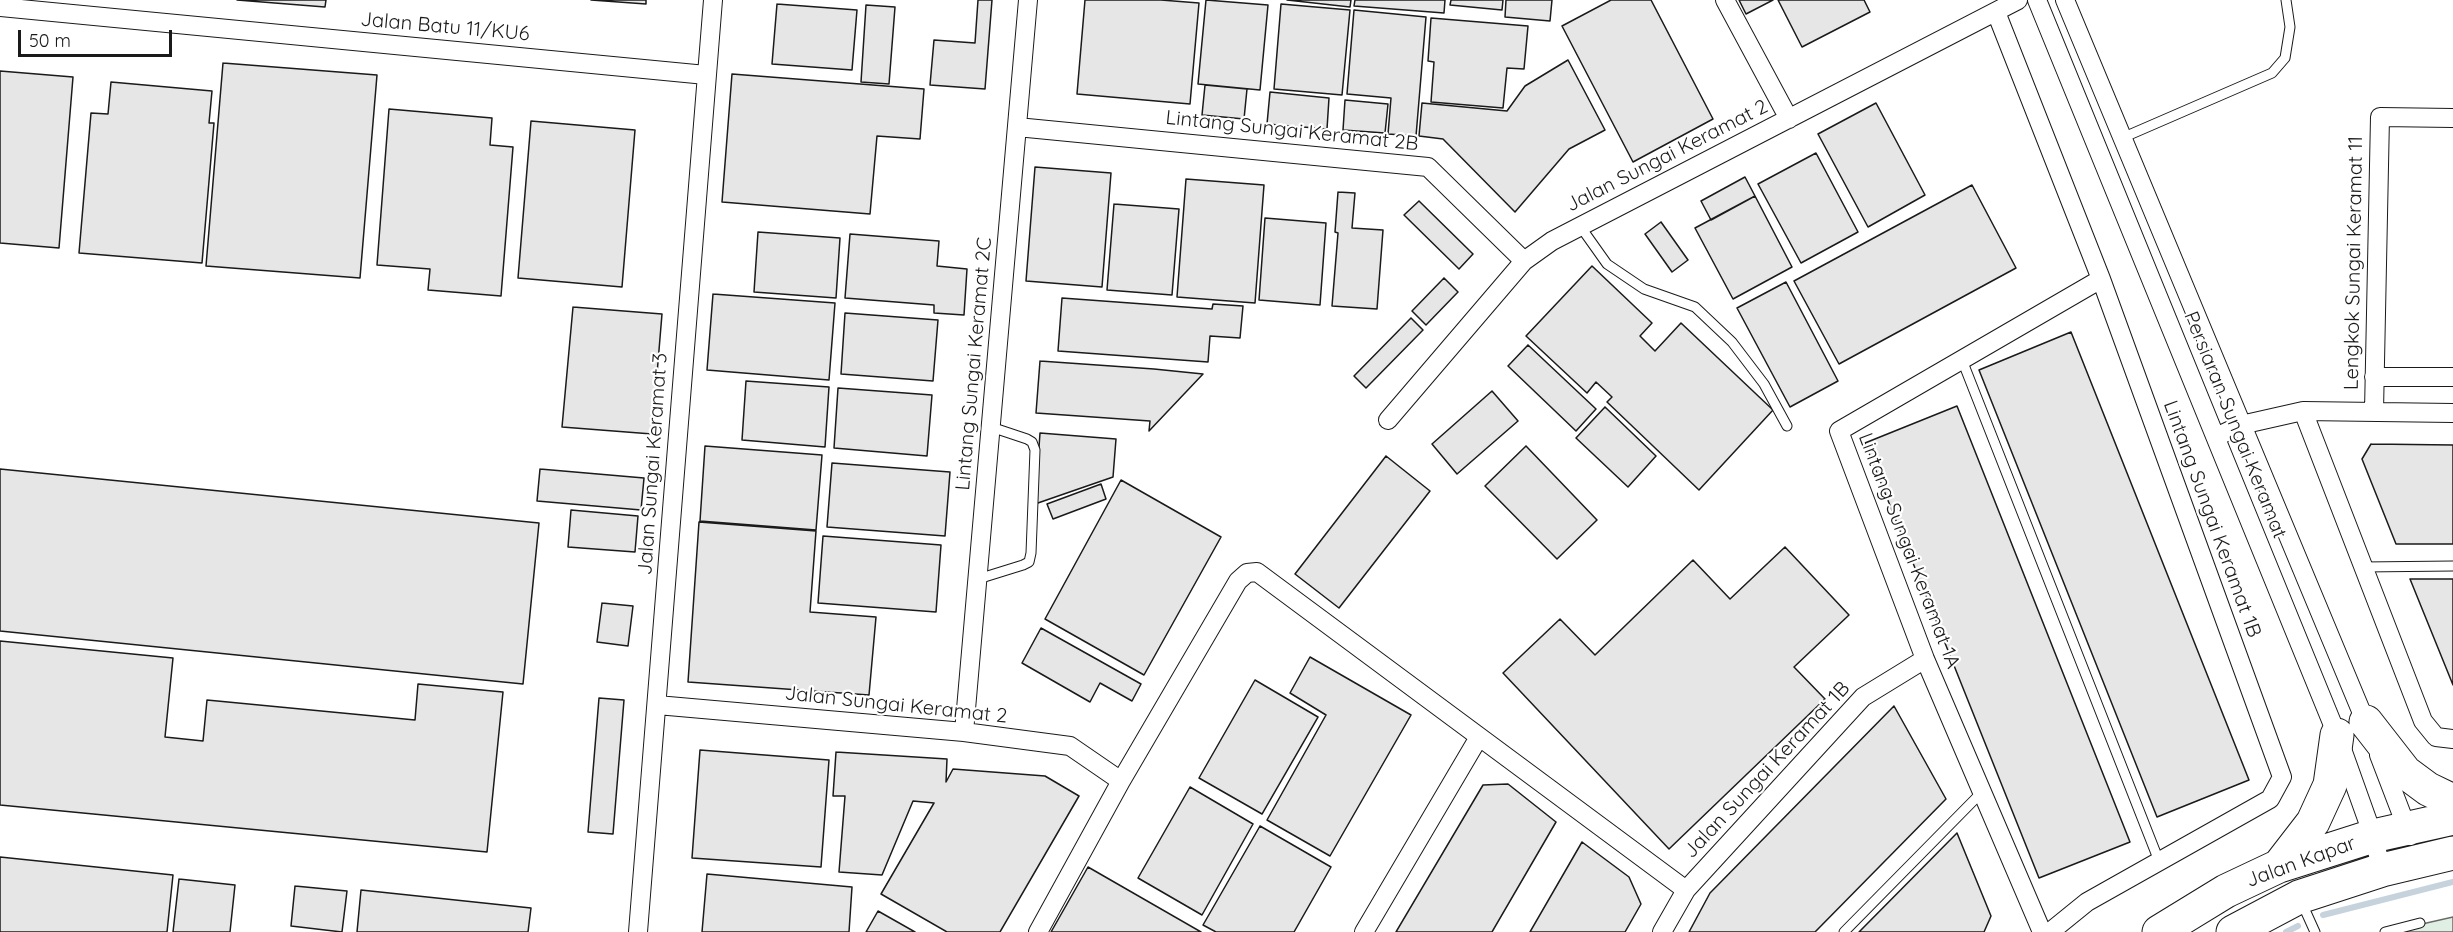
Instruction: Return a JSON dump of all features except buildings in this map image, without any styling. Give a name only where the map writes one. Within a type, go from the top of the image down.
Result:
[{"type":"highway","points":[[2279,866],[2313,822],[2330,785],[2351,728],[2428,789],[2453,801]]},
{"type":"highway","name":"Jalan Kapar","points":[[2159,932],[2226,891],[2279,866],[2373,836],[2453,818]]},
{"type":"highway","name":"Jalan Kapar","points":[[2233,932],[2299,897],[2382,870],[2453,853]]},
{"type":"street","name":"Jalan Sungai Keramat 3","points":[[638,932],[713,0]]},
{"type":"street","name":"Lintang Sungai Keramat 2C","points":[[964,732],[1028,0]]},
{"type":"street","points":[[1725,0],[1789,119]]},
{"type":"street","name":"Jalan Sungai Keramat 2","points":[[1388,420],[1524,261],[1552,241],[2018,0]]},
{"type":"street","name":"Persiaran Sungai Keramat","points":[[2037,0],[2216,437],[2351,728],[2408,827],[2417,861]]},
{"type":"street","name":"Persiaran Sungai Keramat","points":[[2065,0],[2241,425],[2351,728],[2382,870]]},
{"type":"street","name":"Jalan Batu 11/KU6","points":[[0,7],[706,75]]},
{"type":"street","name":"Lintang Sungai Keramat 1B","points":[[1996,12],[2101,279],[2282,777],[2270,799],[2087,902],[2050,932]]},
{"type":"street","name":"Lengkok Sungai Keramat 11","points":[[2374,411],[2380,117],[2453,118]]},
{"type":"street","name":"Lintang Sungai Keramat 2B","points":[[1017,127],[1428,167],[1524,261]]},
{"type":"street","name":"Lintang Sungai Keramat 1A","points":[[2042,932],[1925,659],[1839,431],[2101,279]]},
{"type":"street","points":[[2374,377],[2453,377]]},
{"type":"street","points":[[2216,437],[2241,425],[2303,411],[2453,413]]},
{"type":"street","points":[[2303,411],[2423,721],[2436,737],[2453,739]]},
{"type":"street","points":[[1038,932],[1121,781],[1238,581],[1247,573],[1257,572],[1686,890]]},
{"type":"street","name":"Jalan Sungai Keramat 1B","points":[[1662,932],[1686,890],[1863,697],[1925,659]]},
{"type":"street","name":"Jalan Sungai Keramat 2","points":[[657,705],[964,732],[1071,746],[1121,781]]},
{"type":"street","points":[[1364,932],[1479,737]]},
{"type":"lane","points":[[2122,138],[2272,73],[2285,58],[2290,27],[2286,0]]},
{"type":"lane","points":[[1580,226],[1607,264],[1644,289],[1695,307],[1732,342],[1764,384],[1787,426]]},
{"type":"lane","points":[[1962,360],[2159,861]]},
{"type":"lane","points":[[978,579],[1023,566],[1029,562],[1031,553],[1035,450],[1032,442],[1027,439],[991,427]]},
{"type":"lane","points":[[2363,567],[2453,566]]},
{"type":"lane","points":[[1844,932],[1981,793]]},
{"type":"lane","points":[[2299,897],[2315,932]]},
{"type":"lane","points":[[2385,932],[2420,923]]},
{"type":"green space","points":[[2453,917],[2453,932],[2387,932]]},
{"type":"waterway","points":[[2323,915],[2453,882]]},
{"type":"waterway","points":[[2286,932],[2298,926]]}]
